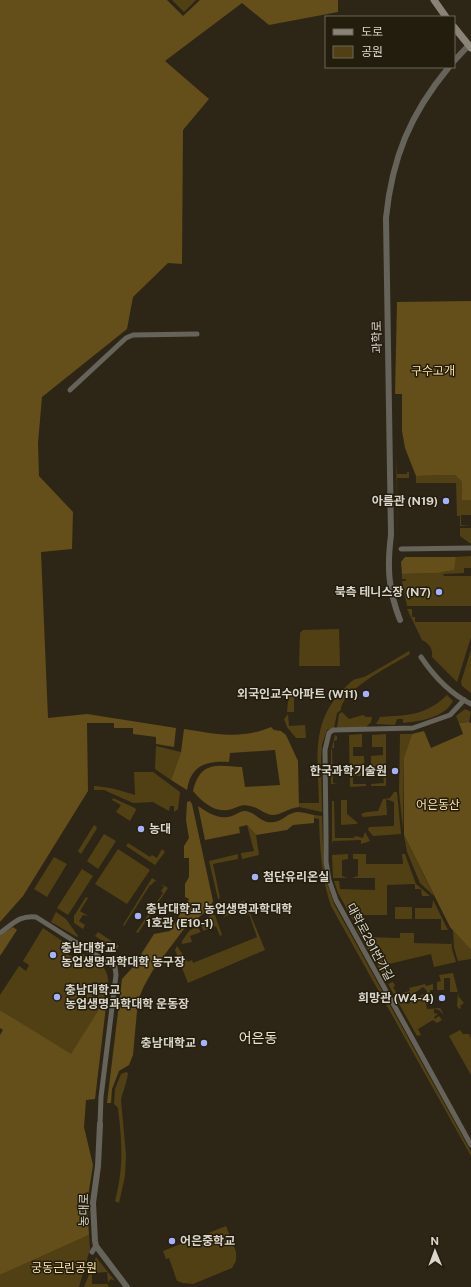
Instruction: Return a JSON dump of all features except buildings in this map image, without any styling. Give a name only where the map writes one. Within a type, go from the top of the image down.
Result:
[{"type":"main road","points":[[434,0],[445,16]]},
{"type":"main road","points":[[455,28],[470,47]]},
{"type":"street","points":[[455,60],[470,47]]},
{"type":"street","name":"과학로","points":[[400,620],[389,582],[388,558],[391,535],[386,218],[393,173],[408,129],[434,85],[448,68]]},
{"type":"street","points":[[70,390],[126,338],[133,335],[197,334]]},
{"type":"street","points":[[401,549],[471,548]]},
{"type":"street","points":[[421,657],[442,682],[471,704]]},
{"type":"street","name":"대학로291번가길","points":[[464,700],[450,715],[414,728],[333,730],[328,738],[325,760],[326,862],[331,887],[336,900],[471,1146]]},
{"type":"street","points":[[0,933],[21,917],[36,917],[115,967],[116,975],[101,1097],[100,1124]]},
{"type":"street","name":"농대로","points":[[96,1246],[93,1203],[98,1166],[100,1124]]},
{"type":"street","points":[[92,1252],[96,1246],[127,1287]]},
{"type":"green space","points":[[0,0],[167,0],[183,16],[200,0],[338,0],[338,12],[269,25],[242,3],[165,61],[209,99],[183,130],[182,264],[168,263],[133,297],[127,329],[42,397],[38,443],[39,476],[73,512],[72,549],[41,552],[48,718],[87,714],[176,728],[174,747],[156,744],[156,737],[133,734],[133,728],[114,728],[114,723],[87,723],[88,791],[23,896],[0,922]]},
{"type":"green space","points":[[172,0],[196,0],[184,12]]},
{"type":"green space","name":"구수고개","points":[[471,301],[471,500],[462,500],[462,482],[455,475],[416,476],[405,448],[402,431],[402,394],[395,394],[397,302]]},
{"type":"green space","points":[[396,458],[397,474],[407,474],[407,472],[409,472],[409,478],[397,478],[398,544]]},
{"type":"green space","points":[[455,475],[462,482],[462,500],[471,500],[471,515],[461,515],[461,525],[471,526],[460,526],[460,516],[457,516],[456,483],[416,483],[416,476]]},
{"type":"green space","points":[[460,528],[471,528],[471,544],[460,536]]},
{"type":"green space","name":"북측 테니스장 (N7)","points":[[471,556],[471,568],[464,568],[464,573],[443,574],[444,576],[471,576],[471,606],[407,606],[402,581],[406,581],[406,579],[402,579],[402,574],[438,573],[453,570],[456,557]]},
{"type":"green space","points":[[405,557],[456,557],[454,570],[438,573],[402,574],[401,562]]},
{"type":"green space","points":[[407,609],[412,609],[412,617],[415,617],[415,622],[471,622],[471,637],[457,682],[432,657],[430,647],[422,640]]},
{"type":"green space","points":[[339,629],[340,666],[299,666],[300,633],[303,630]]},
{"type":"green space","points":[[471,650],[471,693],[462,686],[461,682]]},
{"type":"green space","points":[[409,651],[410,654],[370,678],[350,694],[343,702],[341,710],[337,713],[334,728],[327,730],[322,745],[322,812],[299,807],[299,803],[319,803],[319,737],[322,723],[338,695],[352,681],[366,676]]},
{"type":"green space","points":[[289,691],[294,691],[294,712],[287,712]]},
{"type":"green space","points":[[447,695],[453,701],[449,707],[431,718],[403,723],[403,719],[397,719],[395,725],[376,724],[380,717],[408,715],[424,711]]},
{"type":"green space","points":[[465,709],[471,712],[469,722],[459,723],[456,716]]},
{"type":"green space","points":[[342,712],[349,719],[363,715],[366,717],[372,717],[371,722],[366,727],[337,728],[339,714]]},
{"type":"green space","points":[[288,714],[289,726],[305,725],[306,738],[296,738],[287,727],[284,719]]},
{"type":"green space","name":"어은동산","points":[[459,723],[471,723],[471,950],[450,927],[404,835],[404,757],[412,734],[424,731],[431,748],[463,734]]},
{"type":"green space","points":[[271,727],[274,730],[281,731],[286,735],[298,761],[299,807],[273,815],[245,805],[232,809],[221,810],[215,809],[201,800],[193,791],[200,774],[210,767],[217,766],[242,767],[245,787],[280,785],[275,750],[230,753],[229,762],[213,762],[203,765],[195,771],[191,777],[187,790],[171,780],[181,752],[184,729],[218,734],[239,735],[249,734]]},
{"type":"green space","points":[[362,734],[362,747],[353,747],[353,756],[364,756],[365,776],[353,776],[353,784],[366,784],[366,786],[350,787],[349,735]]},
{"type":"green space","points":[[386,734],[386,786],[371,786],[371,784],[384,783],[383,775],[371,775],[371,756],[383,755],[383,747],[372,747],[372,735]]},
{"type":"green space","points":[[400,734],[412,734],[404,757],[403,829],[399,792]]},
{"type":"green space","points":[[335,735],[337,736],[337,740],[334,741],[334,748],[332,748],[333,783],[337,784],[331,784],[331,751]]},
{"type":"green space","points":[[156,746],[181,752],[171,780],[155,769]]},
{"type":"green space","points":[[134,772],[153,772],[180,792],[178,809],[174,812],[174,806],[170,806],[169,811],[153,802],[133,803],[104,790],[94,790],[94,786],[100,786],[135,795]]},
{"type":"green space","points":[[394,792],[397,792],[401,834],[373,836],[368,830],[369,827],[394,826],[394,802],[386,799],[387,815],[363,817],[361,814],[378,811],[383,799],[390,798]]},
{"type":"green space","points":[[113,798],[135,808],[136,810],[130,821],[116,812],[121,805],[112,800]]},
{"type":"green space","points":[[341,800],[347,800],[347,814],[358,823],[341,825]]},
{"type":"green space","points":[[190,801],[192,804],[213,901],[209,909],[184,929],[153,970],[144,986],[138,1000],[133,1055],[129,1065],[119,1071],[112,1089],[111,1103],[107,1103],[122,979],[133,967],[154,934],[170,931],[189,899],[185,897],[185,884],[189,877],[189,858],[184,858],[184,846],[189,838],[186,820],[187,802]]},
{"type":"green space","points":[[332,801],[334,801],[335,838],[353,838],[356,836],[363,838],[365,832],[370,841],[361,844],[361,840],[333,841],[332,844]]},
{"type":"green space","points":[[198,806],[210,813],[223,817],[232,816],[242,811],[247,811],[267,822],[274,822],[295,812],[301,812],[314,815],[314,823],[293,825],[287,830],[256,835],[247,825],[239,827],[240,833],[205,840]]},
{"type":"green space","points":[[314,815],[322,816],[324,874],[334,904],[471,1152],[471,1156],[331,906],[323,873],[319,819],[314,818]]},
{"type":"green space","points":[[94,825],[97,827],[96,830],[81,854],[78,851]]},
{"type":"green space","points":[[247,825],[256,835],[259,855],[242,859],[241,853],[254,851]]},
{"type":"green space","points":[[104,834],[116,841],[98,869],[87,861]]},
{"type":"green space","points":[[404,835],[434,896],[420,883],[407,852]]},
{"type":"green space","points":[[128,843],[150,857],[152,855],[157,858],[162,849],[165,852],[155,865],[126,846]]},
{"type":"green space","points":[[118,849],[150,870],[127,904],[95,884]]},
{"type":"green space","points":[[238,854],[238,859],[213,864],[220,898],[218,899],[209,861]]},
{"type":"green space","points":[[348,854],[348,859],[342,860],[342,876],[347,878],[333,878],[332,855]]},
{"type":"green space","points":[[353,854],[366,854],[366,864],[403,864],[402,854],[405,854],[416,884],[430,896],[422,896],[421,889],[415,889],[415,884],[387,885],[387,915],[355,915],[355,920],[353,920],[338,893],[334,881],[339,881],[340,889],[375,890],[375,878],[352,878],[358,876],[358,859],[353,859]]},
{"type":"green space","points":[[54,857],[67,864],[47,897],[34,889]]},
{"type":"green space","points":[[82,869],[93,876],[68,915],[57,908]]},
{"type":"green space","points":[[152,878],[158,882],[155,881],[150,885],[124,926],[123,925]]},
{"type":"green space","points":[[161,884],[168,888],[138,933],[136,932],[163,893],[161,891],[164,887]]},
{"type":"green space","points":[[86,897],[88,898],[80,911],[88,916],[83,915],[79,921],[85,925],[83,929],[74,923],[74,916]]},
{"type":"green space","points":[[433,900],[448,930],[441,930],[441,919],[415,919],[415,908],[432,908]]},
{"type":"green space","points":[[245,901],[265,950],[188,983],[175,950],[177,946],[188,962],[192,960],[193,963],[257,937],[249,914],[246,915],[243,909],[224,917],[221,906]]},
{"type":"green space","points":[[395,907],[412,907],[412,919],[395,919]]},
{"type":"green space","points":[[56,912],[66,919],[78,936],[77,937],[51,922]]},
{"type":"green space","points":[[212,914],[215,915],[222,935],[220,936],[216,926],[203,931],[201,923]]},
{"type":"green space","points":[[197,926],[201,932],[190,936],[192,942],[182,944],[182,941],[189,931]]},
{"type":"green space","points":[[13,927],[17,930],[0,956],[0,936]]},
{"type":"green space","name":"충남대학교 농업생명과학대학 운동장","points":[[43,928],[71,947],[67,954],[77,959],[81,953],[96,961],[107,973],[108,996],[105,996],[106,998],[71,1055],[0,1010],[0,995],[19,966],[26,971],[29,965],[23,961]]},
{"type":"green space","points":[[358,928],[364,928],[365,937],[400,938],[400,933],[414,933],[414,943],[451,944],[451,937],[452,949],[456,962],[434,967],[431,954],[389,964],[392,977],[385,978],[357,930]]},
{"type":"green space","points":[[453,930],[471,950],[471,959],[458,961],[454,948]]},
{"type":"green space","points":[[98,932],[119,946],[116,950],[95,936]]},
{"type":"green space","points":[[453,973],[458,992],[450,992],[450,978],[444,978],[444,990],[437,990],[437,982],[441,981],[439,975]]},
{"type":"green space","points":[[393,982],[395,986],[393,987],[397,994],[410,991],[409,988],[425,984],[426,986],[433,984],[433,990],[430,990],[430,994],[426,994],[427,991],[423,987],[405,1000],[408,1004],[423,994],[431,1004],[426,1004],[427,1009],[440,1008],[444,1015],[439,1010],[434,1009],[434,1013],[438,1014],[434,1017],[435,1019],[439,1016],[442,1020],[437,1023],[433,1020],[418,1029],[421,1035],[417,1036],[388,984]]},
{"type":"green space","points":[[458,993],[459,997],[464,1003],[459,1009],[457,1006]]},
{"type":"green space","points":[[106,998],[95,1099],[86,1100],[84,1127],[93,1165],[87,1203],[89,1235],[0,1275],[0,1035],[3,1030],[0,1028],[0,1010],[71,1054]]},
{"type":"green space","points":[[460,1030],[463,1034],[469,1034],[471,1039],[471,1075],[449,1036]]},
{"type":"green space","points":[[126,1072],[128,1073],[121,1100],[126,1155],[125,1176],[119,1203],[115,1201],[120,1177],[121,1144],[118,1108],[114,1104],[115,1089],[121,1074]]},
{"type":"green space","points":[[226,1226],[236,1252],[236,1261],[232,1268],[193,1284],[177,1281],[169,1258],[166,1259],[163,1251]]},
{"type":"green space","name":"궁동근린공원","points":[[89,1235],[90,1249],[79,1287],[0,1287],[0,1275]]},
{"type":"green space","points":[[96,1257],[115,1281],[111,1279],[108,1282],[107,1272],[92,1273],[92,1284],[106,1283],[109,1286],[84,1287]]},
{"type":"place","name":"아름관 (N19)","points":[[446,501]]},
{"type":"place","name":"북측 테니스장 (N7)","points":[[439,592]]},
{"type":"place","name":"외국인교수아파트 (W11)","points":[[366,694]]},
{"type":"place","name":"한국과학기술원","points":[[395,771]]},
{"type":"place","name":"농대","points":[[141,829]]},
{"type":"place","name":"첨단유리온실","points":[[255,877]]},
{"type":"place","name":"충남대학교 농업생명과학대학 1호관 (E10-1)","points":[[138,916]]},
{"type":"place","name":"충남대학교 농업생명과학대학 농구장","points":[[53,955]]},
{"type":"place","name":"충남대학교 농업생명과학대학 운동장","points":[[57,997]]},
{"type":"place","name":"희망관 (W4-4)","points":[[442,998]]},
{"type":"place","name":"충남대학교","points":[[204,1043]]},
{"type":"place","name":"어은중학교","points":[[172,1241]]},
{"type":"district","name":"어은동","points":[[258,1038]]}]
